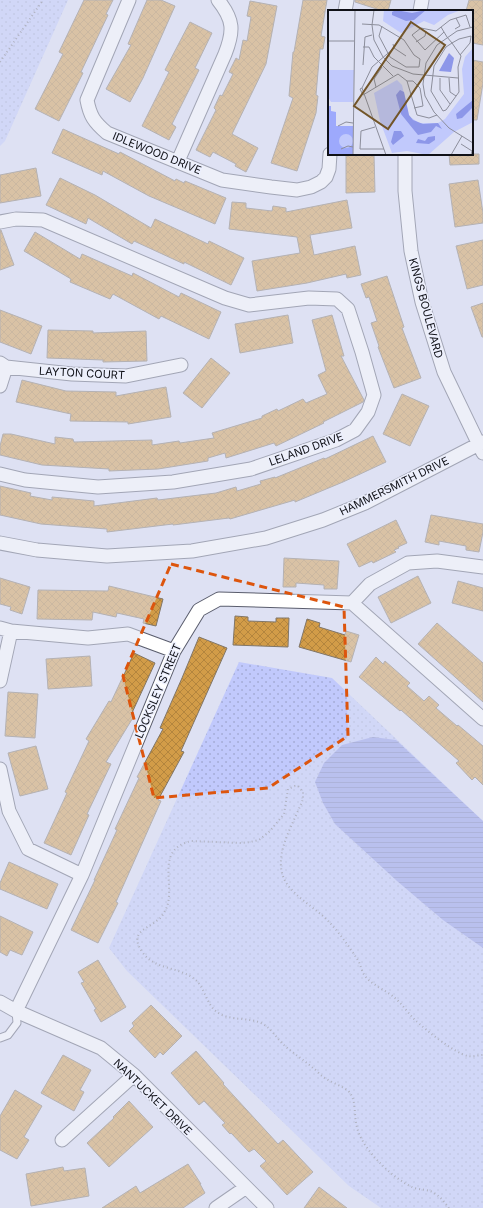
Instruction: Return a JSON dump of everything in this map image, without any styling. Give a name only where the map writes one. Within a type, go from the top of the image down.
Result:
[{"type":"street","name":"IDLEWOOD DRIVE","points":[[129,0],[87,100],[88,109],[95,124],[107,133],[222,180],[270,187],[297,190],[311,187],[321,182],[326,177],[329,169],[330,155]]},
{"type":"street","points":[[178,161],[230,40],[231,28],[228,14],[218,0]]},
{"type":"street","points":[[345,10],[347,0]]},
{"type":"street","points":[[420,10],[422,0]]},
{"type":"street","name":"KINGS BOULEVARD","points":[[405,155],[405,191],[411,251],[422,302],[444,372],[482,447]]},
{"type":"street","name":"LELAND DRIVE","points":[[0,222],[16,219],[43,220],[225,298],[249,305],[309,298],[337,299],[348,310],[374,395],[368,412],[355,430],[336,440],[251,469],[173,482],[98,487],[25,480],[0,474]]},
{"type":"street","name":"LAYTON COURT","points":[[0,386],[3,365],[72,374],[126,376],[181,365]]},
{"type":"street","name":"HAMMERSMITH DRIVE","points":[[0,543],[37,550],[107,556],[192,551],[266,538],[323,520],[364,503],[482,447]]},
{"type":"street","points":[[483,567],[437,561],[408,563],[370,584],[352,603],[483,719]]},
{"type":"street","name":"LOCKSLEY STREET","points":[[16,1011],[82,875],[174,651],[199,610],[219,599],[352,603]]},
{"type":"street","points":[[0,681],[6,629],[88,638],[128,634],[174,651]]},
{"type":"street","points":[[0,769],[9,811],[28,849],[82,875]]},
{"type":"street","name":"NANTUCKET DRIVE","points":[[0,1002],[16,1011],[101,1048],[134,1075],[267,1208]]},
{"type":"street","points":[[62,1140],[134,1075]]},
{"type":"street","points":[[216,1208],[246,1188]]},
{"type":"lane","points":[[0,1038],[8,1035],[17,1023],[16,1011]]},
{"type":"path","points":[[0,62],[43,0]]},
{"type":"path","points":[[449,1208],[439,1196],[433,1192],[415,1188],[403,1182],[383,1166],[373,1155],[359,1134],[356,1123],[354,1100],[350,1092],[323,1077],[314,1068],[284,1045],[264,1024],[220,1014],[210,1004],[202,987],[193,978],[182,972],[156,963],[143,953],[138,945],[138,935],[160,918],[166,908],[170,890],[168,864],[171,854],[185,842],[191,841],[241,843],[258,840],[270,831],[284,814],[288,789],[298,786],[303,792],[303,799],[286,839],[281,856],[280,866],[285,881],[300,897],[330,923],[355,956],[365,976],[394,998],[416,1021],[461,1054],[475,1056],[483,1055]]},
{"type":"highlighted area","points":[[171,564],[344,607],[348,736],[268,788],[154,798],[123,676]]},
{"type":"shaded area","points":[[0,0],[68,0],[5,141],[0,146]]},
{"type":"shaded area","points":[[239,662],[332,678],[483,821],[483,1208],[381,1208],[349,1186],[127,971],[109,948]]},
{"type":"water","points":[[373,737],[396,740],[483,821],[483,948],[443,920],[397,881],[335,824],[323,803],[315,782],[324,763],[342,745]]},
{"type":"building","points":[[84,0],[113,0],[106,14],[108,15],[81,72],[83,73],[59,121],[35,109],[63,54],[59,52]]},
{"type":"building","points":[[147,0],[161,0],[175,6],[143,78],[130,102],[106,89],[131,45],[128,44]]},
{"type":"building","points":[[303,0],[327,0],[321,36],[325,37],[323,49],[320,49],[316,113],[297,171],[271,163],[293,98],[289,96],[293,52]]},
{"type":"building","points":[[355,0],[391,0],[388,10],[380,10],[355,2]]},
{"type":"building","points":[[469,0],[483,0],[483,45],[473,43],[473,10],[466,10]]},
{"type":"building","points":[[250,1],[277,6],[266,64],[232,134],[258,148],[246,172],[235,166],[236,164],[213,152],[210,157],[196,150],[216,110],[214,108],[220,95],[222,96],[233,74],[229,72],[236,58],[239,60],[243,40],[247,41],[251,17],[247,16]]},
{"type":"building","points":[[190,22],[212,33],[195,68],[199,70],[172,124],[176,127],[169,140],[142,126],[169,72],[165,70]]},
{"type":"building","points":[[473,60],[483,62],[483,83],[477,120],[473,120]]},
{"type":"building","points":[[63,129],[119,154],[120,152],[175,181],[176,179],[184,183],[185,181],[226,198],[215,224],[149,196],[103,171],[102,175],[52,153]]},
{"type":"building","points":[[479,154],[479,164],[450,165],[449,155]]},
{"type":"building","points":[[346,155],[374,155],[375,192],[346,193]]},
{"type":"building","points":[[36,168],[41,196],[0,203],[0,175]]},
{"type":"building","points":[[60,178],[95,195],[151,228],[155,219],[208,244],[209,241],[244,258],[231,285],[184,262],[184,264],[134,241],[132,244],[88,218],[86,224],[46,205]]},
{"type":"building","points":[[478,180],[483,223],[455,227],[449,184]]},
{"type":"building","points":[[347,200],[352,228],[310,235],[314,255],[355,246],[361,275],[347,278],[346,274],[307,283],[257,291],[252,261],[300,253],[297,237],[229,229],[232,202],[246,203],[246,208],[272,211],[273,206],[286,208],[286,212]]},
{"type":"building","points":[[0,230],[14,265],[0,270]]},
{"type":"building","points":[[35,232],[80,259],[82,254],[132,276],[133,273],[179,297],[181,293],[221,312],[209,339],[161,316],[159,319],[113,294],[110,299],[70,282],[71,279],[24,251]]},
{"type":"building","points":[[483,240],[483,285],[467,289],[456,246]]},
{"type":"building","points":[[387,276],[404,327],[402,328],[421,378],[394,388],[378,347],[379,346],[371,323],[377,321],[369,297],[366,298],[361,284]]},
{"type":"building","points":[[483,303],[483,337],[482,337],[471,307]]},
{"type":"building","points":[[0,310],[42,326],[31,354],[0,342]]},
{"type":"building","points":[[288,315],[293,343],[240,353],[235,324]]},
{"type":"building","points":[[332,315],[344,356],[341,356],[364,400],[363,402],[323,422],[324,423],[276,446],[274,443],[226,458],[225,453],[208,458],[208,461],[158,469],[109,471],[109,469],[42,465],[0,455],[0,446],[3,434],[11,434],[55,444],[55,437],[73,439],[74,442],[152,440],[152,445],[179,441],[180,443],[214,438],[212,433],[262,418],[262,416],[277,409],[278,411],[303,399],[306,403],[327,394],[318,375],[326,371],[312,320]]},
{"type":"building","points":[[48,330],[93,331],[93,333],[146,331],[147,361],[103,362],[103,360],[47,358]]},
{"type":"building","points":[[211,358],[230,373],[202,408],[183,393]]},
{"type":"building","points":[[22,380],[66,391],[116,392],[116,396],[166,387],[171,417],[128,424],[128,422],[70,421],[71,414],[16,402]]},
{"type":"building","points":[[402,394],[429,406],[410,446],[383,434]]},
{"type":"building","points":[[373,436],[386,462],[295,502],[295,500],[230,519],[107,532],[107,529],[41,524],[0,515],[0,486],[31,493],[30,496],[52,500],[52,497],[94,501],[94,506],[157,498],[158,500],[216,493],[236,487],[237,491],[261,484],[260,481],[275,478],[324,458],[325,459]]},
{"type":"building","points":[[431,515],[483,524],[479,552],[466,550],[466,546],[439,541],[439,545],[425,542]]},
{"type":"building","points":[[396,520],[407,543],[394,550],[396,552],[373,563],[372,561],[359,567],[347,544]]},
{"type":"building","points":[[284,558],[339,561],[337,589],[324,589],[324,585],[296,583],[296,587],[283,587]]},
{"type":"building","points":[[418,576],[431,603],[391,623],[378,597]]},
{"type":"building","points":[[0,578],[30,587],[22,614],[10,610],[11,607],[0,604]]},
{"type":"building","points":[[458,581],[483,588],[483,611],[452,603]]},
{"type":"building","points":[[109,586],[163,599],[156,626],[143,623],[144,619],[117,613],[116,617],[93,612],[92,620],[37,619],[38,590],[108,591]]},
{"type":"building","points":[[235,616],[248,617],[248,621],[276,622],[276,618],[289,618],[288,647],[233,645]]},
{"type":"building","points":[[307,619],[320,623],[319,627],[345,635],[346,631],[359,635],[351,662],[299,647]]},
{"type":"building","points":[[437,623],[483,663],[483,702],[418,644]]},
{"type":"building","points":[[199,637],[227,648],[181,751],[184,752],[158,800],[161,801],[116,902],[118,903],[98,943],[71,930],[117,830],[115,829],[139,778],[137,777],[163,729],[160,728]]},
{"type":"building","points":[[134,653],[155,663],[131,715],[134,716],[106,762],[111,764],[87,814],[89,815],[71,855],[44,843],[67,793],[65,792],[89,741],[86,739],[109,701],[111,702]]},
{"type":"building","points":[[90,656],[92,686],[48,689],[46,659]]},
{"type":"building","points":[[376,657],[383,664],[385,661],[410,683],[407,686],[424,701],[429,696],[439,705],[436,708],[483,746],[483,785],[475,777],[472,780],[456,763],[459,761],[401,710],[400,711],[359,677]]},
{"type":"building","points":[[8,692],[38,694],[35,738],[5,736]]},
{"type":"building","points":[[36,746],[48,789],[20,796],[8,753]]},
{"type":"building","points":[[9,862],[58,884],[47,909],[0,889],[0,883]]},
{"type":"building","points":[[0,916],[33,932],[22,955],[10,950],[7,956],[0,952]]},
{"type":"building","points":[[98,960],[126,1007],[101,1022],[94,1010],[96,1009],[81,983],[84,982],[78,972]]},
{"type":"building","points":[[151,1005],[182,1036],[163,1055],[160,1052],[155,1058],[129,1031],[134,1026],[132,1023]]},
{"type":"building","points":[[196,1051],[224,1083],[223,1084],[278,1144],[283,1140],[313,1172],[287,1195],[260,1166],[266,1161],[254,1149],[249,1152],[222,1125],[225,1123],[204,1101],[199,1105],[171,1073]]},
{"type":"building","points":[[63,1055],[91,1070],[80,1090],[84,1092],[74,1111],[41,1093]]},
{"type":"building","points":[[15,1090],[42,1106],[24,1137],[29,1140],[17,1159],[0,1150],[0,1116]]},
{"type":"building","points":[[129,1101],[153,1127],[109,1167],[87,1143],[114,1118],[113,1117]]},
{"type":"building","points":[[188,1164],[205,1193],[183,1208],[102,1208],[136,1186],[140,1193]]},
{"type":"building","points":[[63,1167],[64,1171],[85,1168],[89,1196],[31,1206],[26,1174]]},
{"type":"building","points":[[319,1187],[347,1208],[304,1208]]}]
